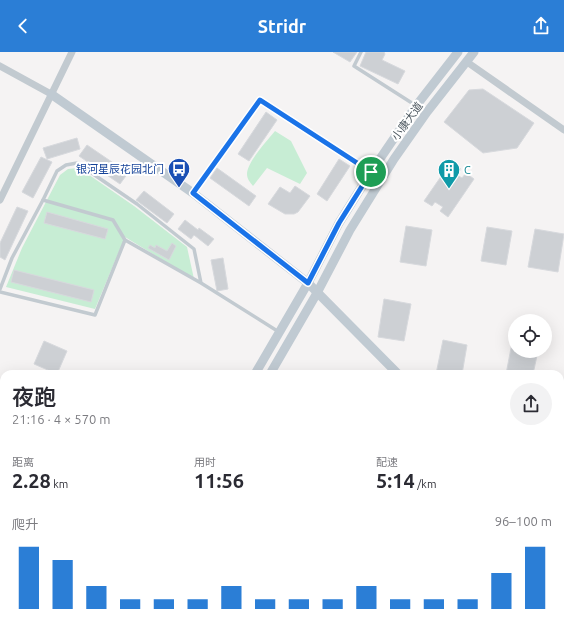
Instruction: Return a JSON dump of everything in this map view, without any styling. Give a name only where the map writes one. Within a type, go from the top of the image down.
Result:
[{"type":"main road","name":"小康大道","points":[[257,370],[308,283],[339,223],[371,172],[416,106],[458,52]]},
{"type":"main road","name":"小康大道","points":[[272,370],[317,293],[350,230],[394,159],[427,112],[474,52]]},
{"type":"main road","points":[[52,94],[193,193],[308,283],[394,370]]},
{"type":"street","points":[[0,200],[72,52]]},
{"type":"street","points":[[467,62],[564,130]]},
{"type":"street","points":[[0,66],[52,94]]},
{"type":"lane","points":[[360,52],[354,66],[416,106]]},
{"type":"lane","points":[[193,193],[260,100],[371,172]]},
{"type":"lane","points":[[125,240],[95,315],[0,291],[12,258],[57,171],[66,165],[77,163],[137,204],[194,249],[201,283]]},
{"type":"lane","points":[[43,200],[113,220],[125,240],[201,283],[280,332]]},
{"type":"green space","points":[[275,131],[291,141],[307,173],[300,184],[267,168],[253,186],[247,174],[250,164]]},
{"type":"green space","points":[[79,168],[134,206],[187,247],[194,279],[125,237],[95,309],[6,287],[22,248],[60,175],[68,169]]},
{"type":"building","points":[[333,52],[357,52],[350,62]]},
{"type":"building","points":[[366,52],[384,52],[385,54],[382,60],[405,71],[398,84],[360,66]]},
{"type":"building","points":[[483,89],[534,123],[517,148],[483,153],[444,122],[469,90]]},
{"type":"building","points":[[266,112],[277,120],[249,161],[238,154]]},
{"type":"building","points":[[77,138],[80,149],[47,159],[43,148]]},
{"type":"building","points":[[87,145],[128,173],[120,184],[79,156]]},
{"type":"building","points":[[41,157],[52,162],[33,198],[22,192]]},
{"type":"building","points":[[339,159],[350,166],[327,201],[317,194]]},
{"type":"building","name":"C","points":[[451,162],[461,169],[457,175],[462,178],[466,173],[474,179],[448,217],[440,211],[443,207],[435,202],[432,206],[424,201]]},
{"type":"building","points":[[217,168],[256,196],[249,206],[210,178]]},
{"type":"building","points":[[295,186],[310,196],[298,212],[294,214],[285,214],[268,204],[280,187],[290,193]]},
{"type":"building","points":[[144,191],[174,214],[167,223],[136,200]]},
{"type":"building","points":[[17,207],[28,211],[5,260],[0,257],[0,243]]},
{"type":"building","points":[[47,212],[108,229],[105,239],[44,223]]},
{"type":"building","points":[[185,220],[198,230],[199,228],[214,239],[208,246],[194,235],[191,239],[178,229]]},
{"type":"building","points":[[406,226],[432,230],[426,266],[400,262]]},
{"type":"building","points":[[487,227],[512,231],[506,265],[481,261]]},
{"type":"building","points":[[535,229],[564,234],[558,272],[528,267]]},
{"type":"building","points":[[172,243],[176,246],[169,260],[148,248],[150,245],[155,248],[156,245],[167,251]]},
{"type":"building","points":[[223,258],[228,289],[217,291],[211,260]]},
{"type":"building","points":[[14,270],[94,290],[91,302],[11,282]]},
{"type":"building","points":[[384,299],[411,304],[404,341],[378,337]]},
{"type":"building","points":[[443,340],[467,345],[463,370],[437,370]]},
{"type":"building","points":[[44,341],[67,351],[59,370],[48,370],[34,364]]},
{"type":"building","points":[[509,358],[536,358],[534,370],[507,370]]},
{"type":"place","name":"银河星辰花园北门","points":[[179,188]]},
{"type":"place","name":"C","points":[[449,190]]},
{"type":"route","points":[[260,100],[371,172],[339,223],[308,283],[193,193],[260,100]]}]
